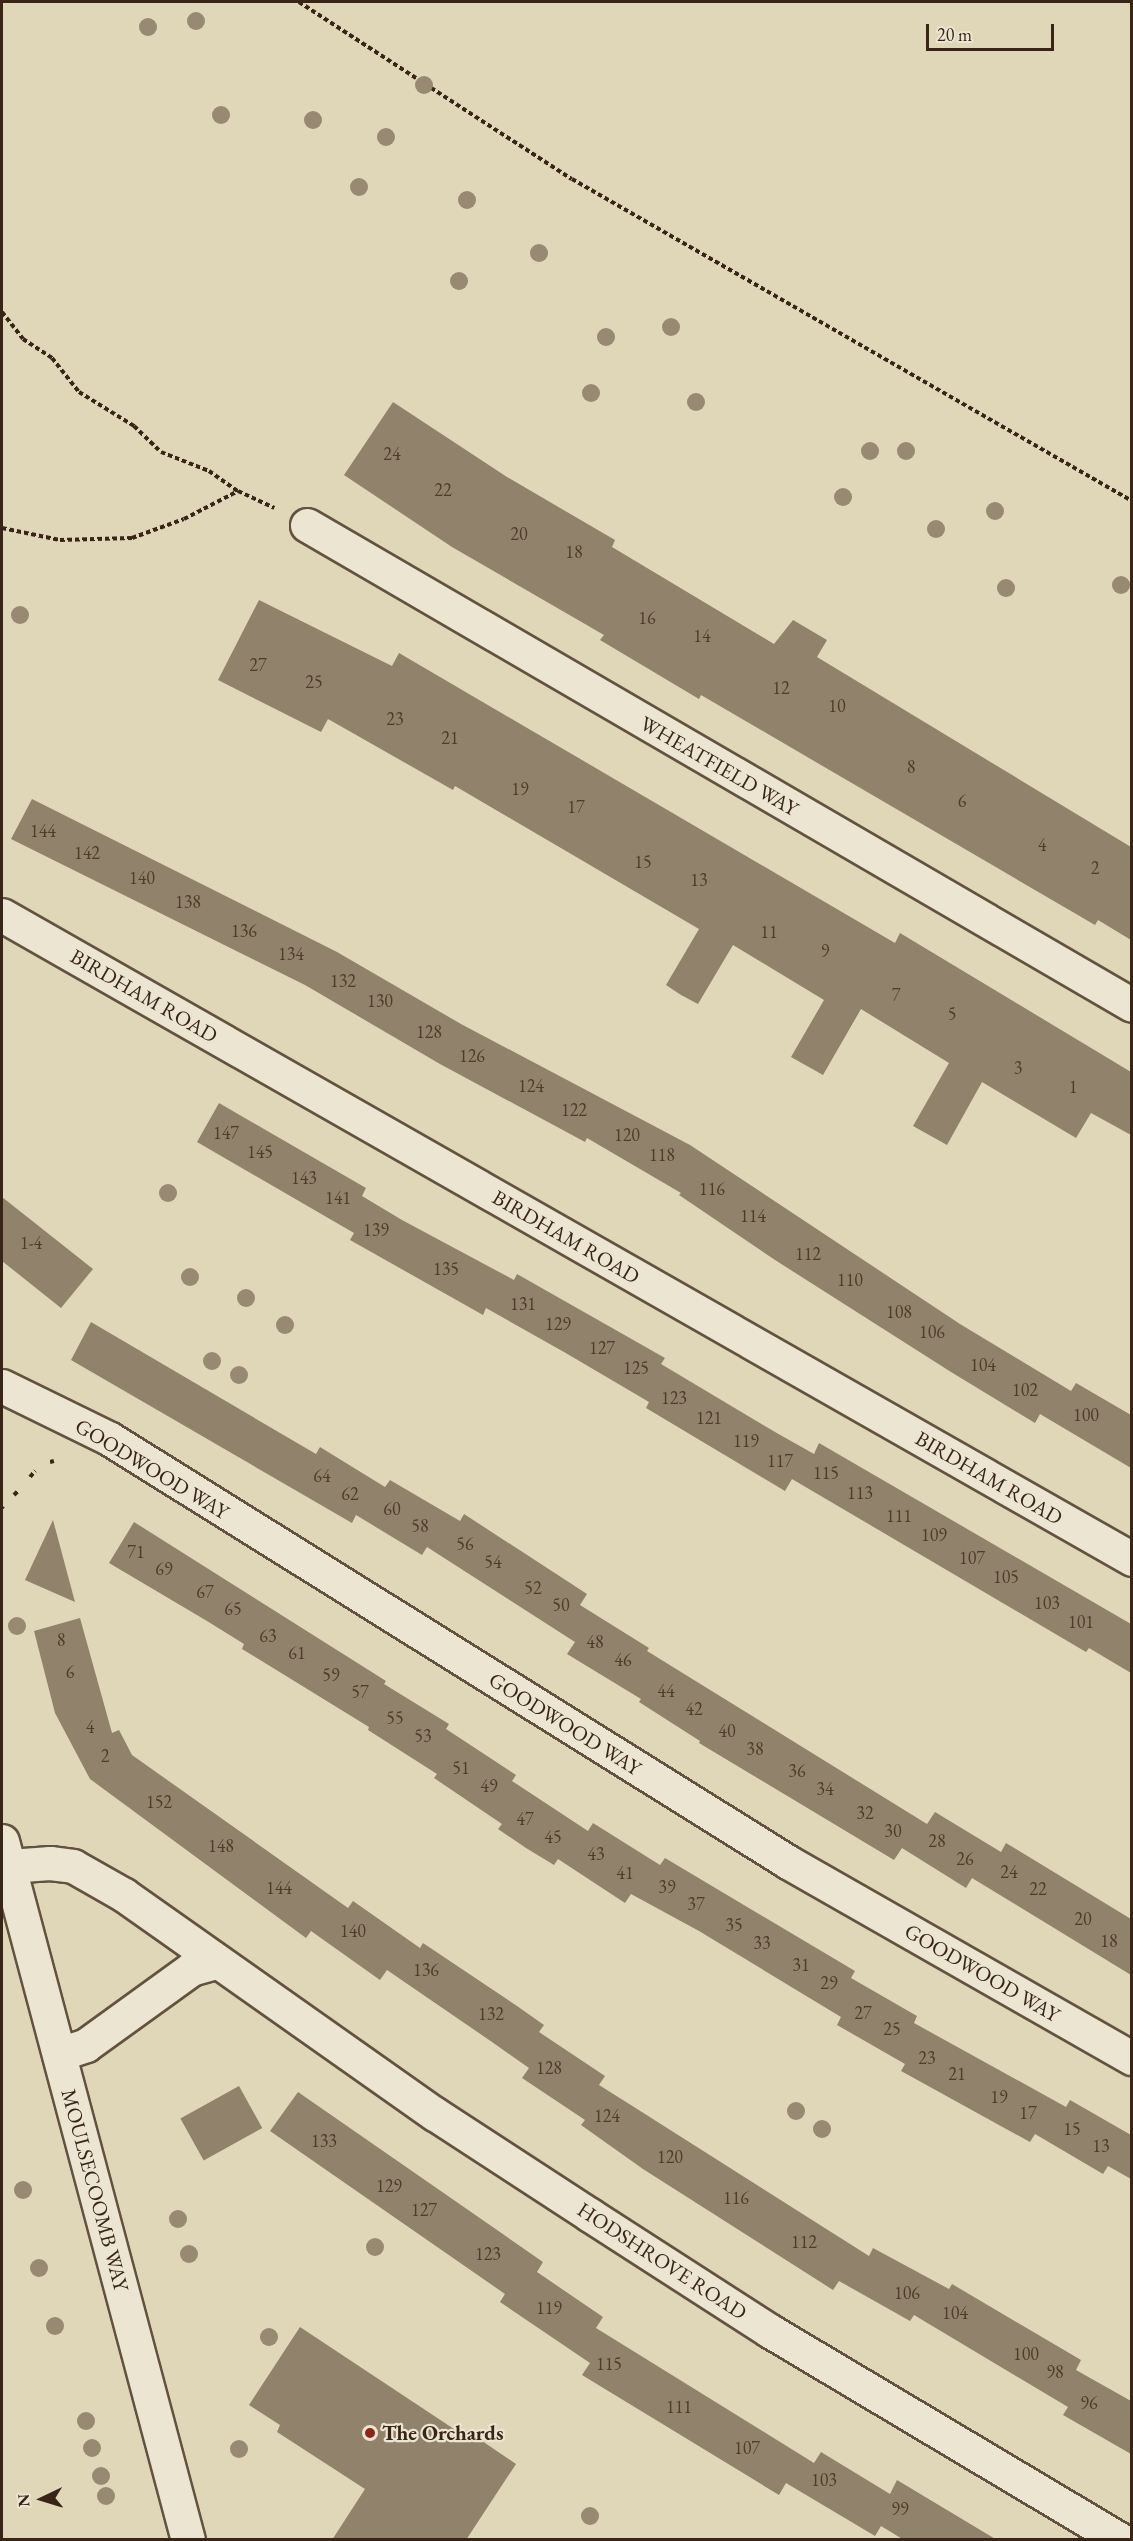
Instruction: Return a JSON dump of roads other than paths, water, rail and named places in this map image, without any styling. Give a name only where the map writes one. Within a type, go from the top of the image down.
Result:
[{"type":"street","name":"WHEATFIELD WAY","points":[[307,525],[1131,1005]]},
{"type":"street","name":"BIRDHAM ROAD","points":[[2,915],[1131,1559]]},
{"type":"street","name":"GOODWOOD WAY","points":[[2,1386],[110,1439],[778,1856],[1131,2058]]},
{"type":"street","name":"HODSHROVE ROAD","points":[[7,1873],[50,1863],[73,1866],[124,1895],[216,1962],[435,2114],[760,2324],[1121,2540]]},
{"type":"street","name":"MOULSECOOMB WAY","points":[[7,1873],[59,2054],[188,2540]]},
{"type":"street","points":[[59,2054],[86,2045],[191,1969],[216,1962]]},
{"type":"place","name":"The Orchards","points":[[370,2433]]}]
